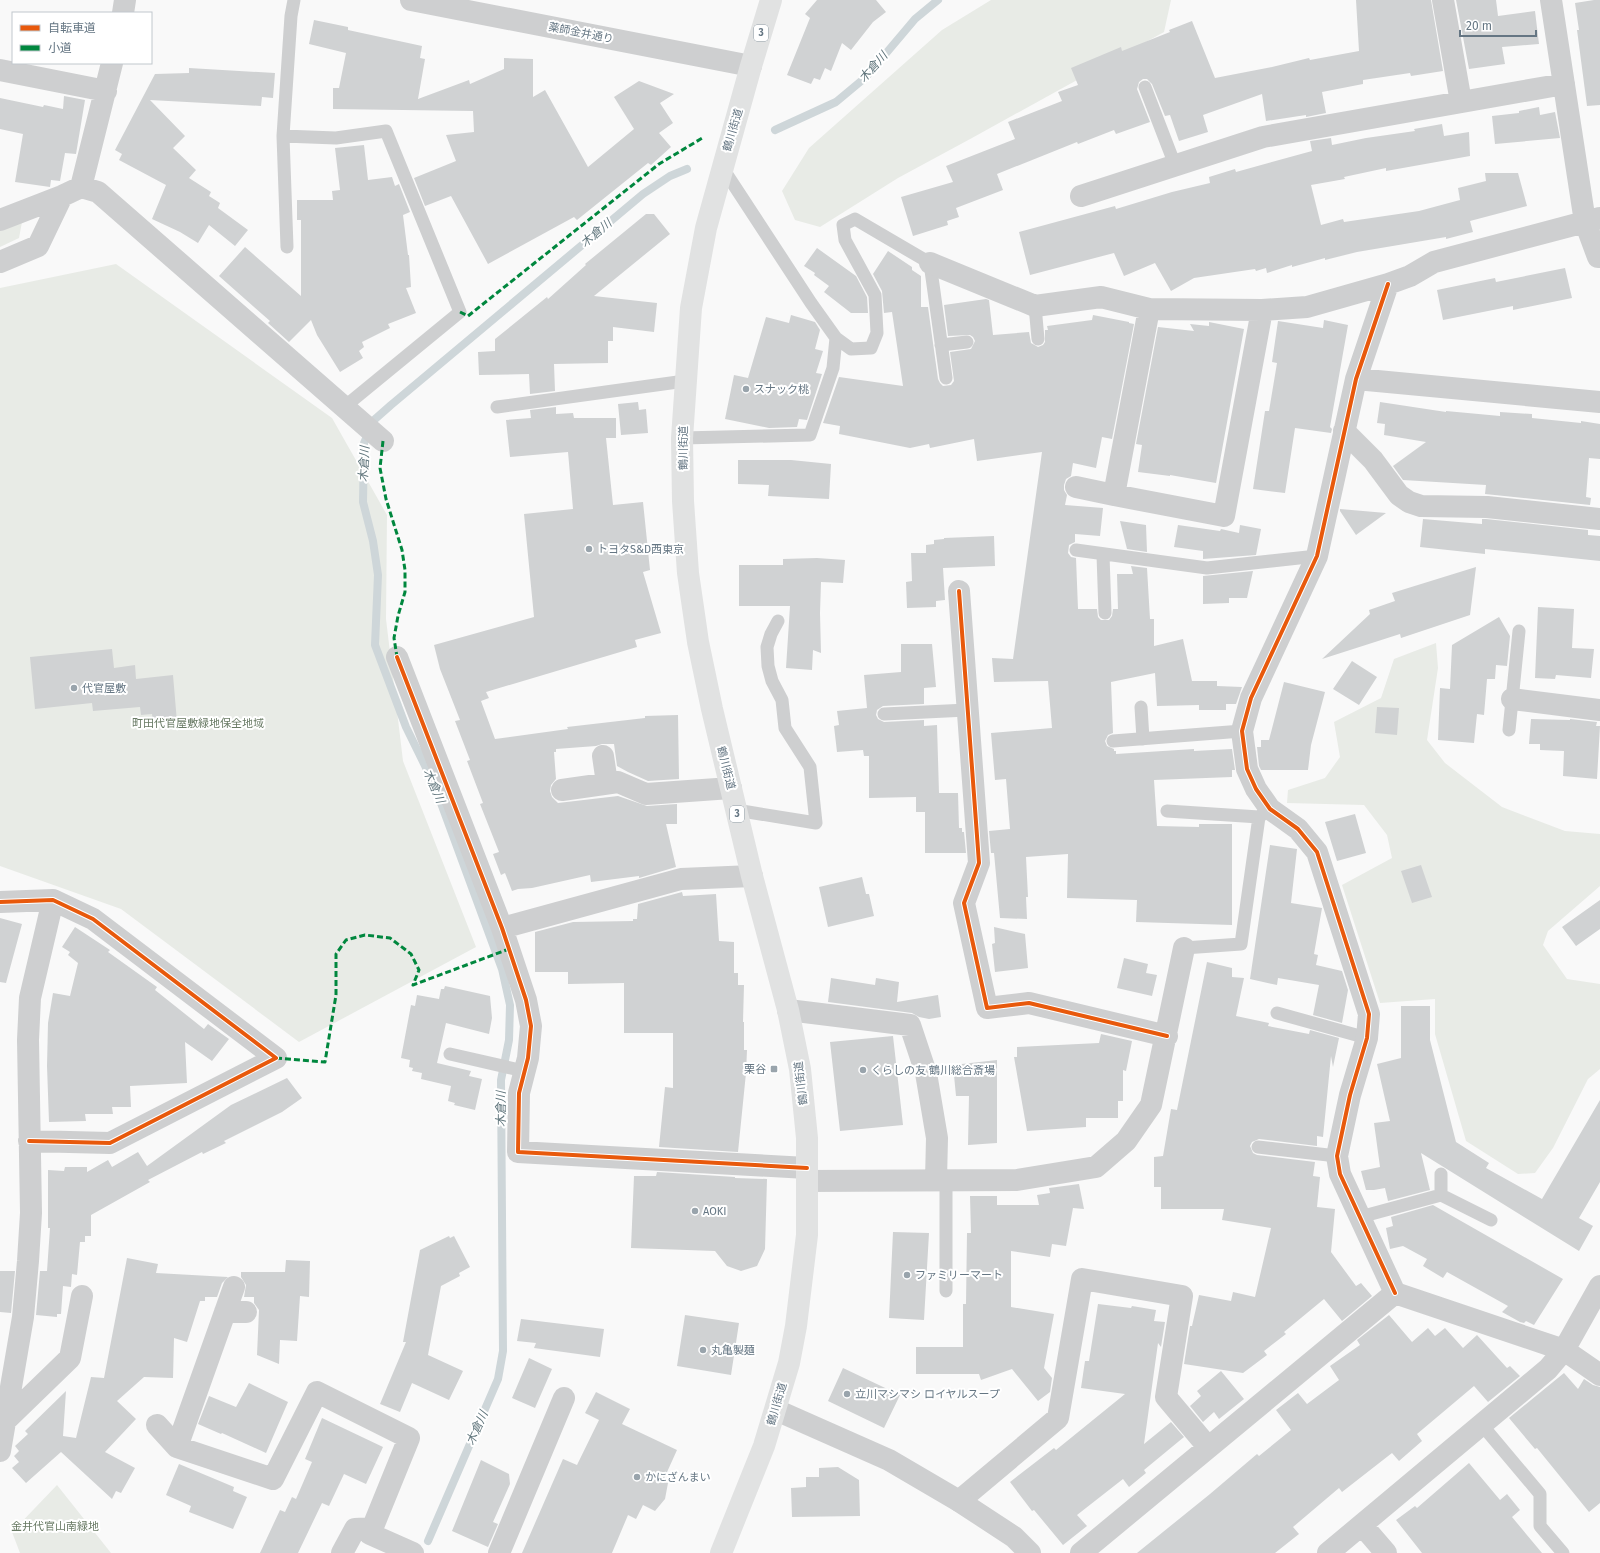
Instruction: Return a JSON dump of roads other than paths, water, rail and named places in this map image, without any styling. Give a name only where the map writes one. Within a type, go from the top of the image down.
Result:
[{"type":"main road","name":"鶴川街道","points":[[721,1553],[757,1464],[776,1410],[789,1362],[803,1279],[807,1235],[807,1138],[800,1069],[788,1010],[730,788],[709,694],[688,574],[683,501],[682,438],[690,308],[706,228],[722,167],[750,66],[771,0]]},
{"type":"street","points":[[122,12],[125,0]]},
{"type":"street","name":"薬師金井通り","points":[[411,0],[750,66]]},
{"type":"street","points":[[1443,0],[1461,102]]},
{"type":"street","points":[[1551,0],[1564,84],[1592,220],[1598,257],[1600,257]]},
{"type":"street","points":[[0,262],[38,246],[71,192],[106,91],[112,64]]},
{"type":"street","points":[[0,70],[106,91]]},
{"type":"street","points":[[1081,196],[1263,137],[1564,84]]},
{"type":"street","points":[[0,220],[71,192],[98,192],[383,441]]},
{"type":"street","points":[[930,263],[1035,306],[1101,297],[1149,309],[1262,310],[1307,307],[1388,284],[1410,276],[1434,262],[1592,220]]},
{"type":"street","points":[[1388,284],[1356,378],[1317,556],[1251,698],[1242,731],[1247,769],[1265,812],[1298,829],[1317,852],[1369,1014],[1367,1038],[1350,1095],[1337,1156],[1340,1174],[1395,1293],[1564,1350],[1600,1374]]},
{"type":"street","points":[[1114,495],[1149,309]]},
{"type":"street","points":[[1076,487],[1224,516],[1262,310]]},
{"type":"street","points":[[1356,378],[1600,402]]},
{"type":"street","points":[[1344,431],[1373,460],[1399,495],[1409,502],[1421,506],[1487,507],[1600,519]]},
{"type":"street","points":[[959,591],[979,863],[964,903],[987,1008],[1029,1003],[1167,1036]]},
{"type":"street","points":[[397,657],[502,928],[526,1000],[531,1026],[528,1058],[519,1070],[518,1152],[807,1174],[941,1180],[1017,1180],[1096,1167],[1126,1141],[1151,1105],[1167,1036],[1184,948]]},
{"type":"street","points":[[1512,699],[1600,710]]},
{"type":"street","points":[[603,756],[607,783]]},
{"type":"street","points":[[562,790],[618,782],[646,794],[730,788]]},
{"type":"street","points":[[502,928],[681,879],[752,876]]},
{"type":"street","points":[[0,902],[53,900],[93,919],[276,1058],[110,1143],[29,1141]]},
{"type":"street","points":[[0,1451],[23,1317],[31,1213],[28,1040],[30,998],[53,900]]},
{"type":"street","points":[[788,1010],[910,1025],[926,1073],[937,1138],[941,1180]]},
{"type":"street","points":[[959,1500],[1058,1418],[1082,1279],[1182,1296],[1166,1397],[1208,1447]]},
{"type":"street","points":[[1328,1553],[1548,1369],[1564,1350],[1600,1286]]},
{"type":"street","points":[[177,1446],[236,1312],[234,1287]]},
{"type":"street","points":[[1080,1553],[1395,1293]]},
{"type":"street","points":[[6,1420],[70,1358],[82,1296]]},
{"type":"street","points":[[157,1425],[177,1446],[273,1479],[317,1392],[409,1438],[370,1534],[413,1553]]},
{"type":"street","points":[[499,1553],[564,1398]]},
{"type":"street","points":[[776,1410],[889,1460],[959,1500],[1014,1537],[1030,1553]]},
{"type":"street","points":[[1362,1525],[1386,1553]]},
{"type":"street","points":[[342,1553],[355,1529],[373,1528]]},
{"type":"lane","points":[[286,247],[283,136],[291,16],[294,0]]},
{"type":"lane","points":[[1144,87],[1175,165]]},
{"type":"lane","points":[[283,136],[336,138],[386,131],[460,312],[347,411]]},
{"type":"lane","points":[[722,167],[811,303],[836,338],[851,349],[871,348],[877,333],[875,295],[845,240],[843,225],[855,219],[930,263],[946,378]]},
{"type":"lane","points":[[1035,306],[1038,339]]},
{"type":"lane","points":[[682,438],[810,435],[833,368],[836,338]]},
{"type":"lane","points":[[942,345],[967,342]]},
{"type":"lane","points":[[498,407],[685,381]]},
{"type":"lane","points":[[1076,550],[1207,568],[1317,556]]},
{"type":"lane","points":[[1104,554],[1105,613]]},
{"type":"lane","points":[[736,810],[816,823],[810,767],[785,728],[782,700],[772,681],[768,666],[767,647],[771,634],[778,621]]},
{"type":"lane","points":[[1509,730],[1519,631]]},
{"type":"lane","points":[[1141,707],[1143,739]]},
{"type":"lane","points":[[884,714],[967,710]]},
{"type":"lane","points":[[1113,741],[1242,731]]},
{"type":"lane","points":[[1167,812],[1265,812],[1241,944],[1184,948]]},
{"type":"lane","points":[[1277,1013],[1367,1038]]},
{"type":"lane","points":[[450,1054],[519,1070]]},
{"type":"lane","points":[[1258,1146],[1337,1156]]},
{"type":"lane","points":[[1441,1174],[1441,1195]]},
{"type":"lane","points":[[941,1180],[946,1291]]},
{"type":"lane","points":[[1360,1217],[1441,1195],[1491,1220]]},
{"type":"lane","points":[[1482,1425],[1540,1494],[1540,1526],[1562,1553]]},
{"type":"waterway","name":"木倉川","points":[[775,130],[836,102],[866,77],[915,19],[938,0]]},
{"type":"waterway","name":"木倉川","points":[[428,1541],[498,1379],[503,1351],[501,1080],[509,1040],[510,1005],[502,969],[434,784],[406,727],[375,645],[378,575],[373,541],[363,502],[364,443],[374,420],[391,405],[643,194],[670,176],[687,169]]},
{"type":"place","name":"スナック桃","points":[[746,389]]},
{"type":"place","name":"トヨタS&D西東京","points":[[589,549]]},
{"type":"place","name":"代官屋敷","points":[[74,688]]},
{"type":"place","name":"栗谷","points":[[774,1069]]},
{"type":"place","name":"くらしの友 鶴川総合斎場","points":[[863,1070]]},
{"type":"place","name":"AOKI","points":[[695,1211]]},
{"type":"place","name":"ファミリーマート","points":[[907,1275]]},
{"type":"place","name":"丸亀製麺","points":[[703,1350]]},
{"type":"place","name":"立川マシマシ ロイヤルスープ","points":[[847,1394]]},
{"type":"place","name":"かにざんまい","points":[[637,1477]]},
{"type":"park label","name":"町田代官屋敷緑地保全地域","points":[[198,723]]},
{"type":"park label","name":"金井代官山南緑地","points":[[55,1526]]}]
